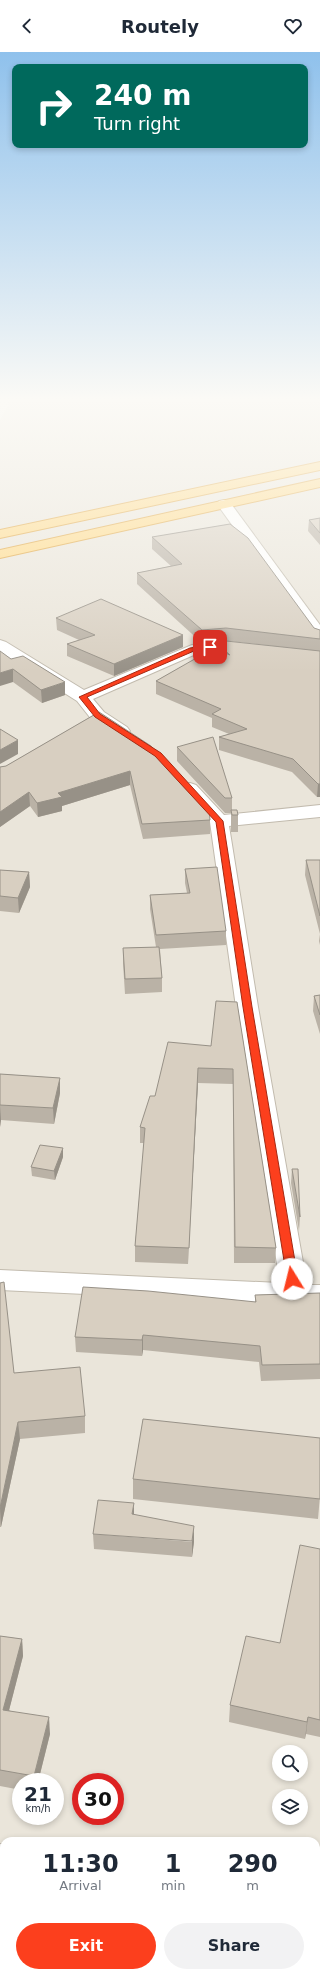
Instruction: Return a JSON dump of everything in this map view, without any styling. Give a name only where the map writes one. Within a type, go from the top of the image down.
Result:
[{"type":"highway","points":[[0,534],[205,492]]},
{"type":"highway","points":[[0,554],[280,492]]},
{"type":"street","points":[[224,504],[320,636]]},
{"type":"street","points":[[0,645],[83,697],[91,720],[138,741]]},
{"type":"street","points":[[83,697],[192,650],[210,647],[257,651]]},
{"type":"street","points":[[0,1280],[308,1294],[247,1007],[220,821],[178,777]]},
{"type":"street","points":[[220,821],[320,811]]},
{"type":"shaded area","points":[[0,492],[320,492],[320,1837],[0,1837]]},
{"type":"building","points":[[320,518],[320,533],[309,520]]},
{"type":"building","points":[[230,524],[248,538],[314,628],[320,630],[320,639],[226,628],[202,630],[137,573],[182,564],[152,537]]},
{"type":"building","points":[[101,599],[183,635],[114,664],[67,644],[95,635],[56,618]]},
{"type":"building","points":[[226,641],[320,651],[320,784],[318,784],[293,759],[219,737],[247,729],[212,714],[221,709],[156,681],[214,648],[230,655],[215,642]]},
{"type":"building","points":[[0,651],[11,659],[23,656],[65,682],[41,690],[13,669],[0,673]]},
{"type":"building","points":[[99,712],[151,746],[209,809],[210,820],[142,824],[130,771],[58,793],[62,797],[37,803],[29,792],[0,812],[0,767],[6,766]]},
{"type":"building","points":[[0,729],[18,740],[0,750]]},
{"type":"building","points":[[213,737],[232,798],[225,798],[177,747]]},
{"type":"building","points":[[231,810],[237,810],[238,815],[232,815]]},
{"type":"building","points":[[306,860],[320,860],[320,916]]},
{"type":"building","points":[[217,867],[226,931],[156,935],[150,895],[190,893],[185,869]]},
{"type":"building","points":[[0,870],[29,872],[18,898],[0,896]]},
{"type":"building","points":[[159,947],[162,978],[125,979],[123,948]]},
{"type":"building","points":[[320,995],[320,1015],[314,996]]},
{"type":"building","points":[[216,1001],[237,1002],[276,1248],[235,1247],[233,1069],[198,1068],[189,1248],[135,1246],[145,1128],[140,1127],[150,1096],[155,1096],[168,1042],[211,1046]]},
{"type":"building","points":[[0,1074],[60,1078],[53,1108],[0,1105]]},
{"type":"building","points":[[40,1145],[63,1148],[54,1171],[31,1167]]},
{"type":"building","points":[[292,1169],[298,1169],[300,1217]]},
{"type":"building","points":[[4,1282],[14,1373],[80,1367],[85,1416],[18,1422],[0,1508],[0,1283]]},
{"type":"building","points":[[83,1287],[148,1291],[256,1302],[255,1295],[320,1293],[320,1364],[262,1365],[260,1346],[143,1335],[142,1340],[75,1337]]},
{"type":"building","points":[[143,1419],[320,1438],[320,1499],[133,1479]]},
{"type":"building","points":[[98,1500],[134,1503],[132,1514],[194,1526],[192,1541],[93,1534]]},
{"type":"building","points":[[300,1545],[320,1549],[320,1720],[308,1717],[307,1722],[230,1705],[246,1636],[280,1643]]},
{"type":"building","points":[[0,1636],[22,1639],[3,1710],[49,1717],[35,1773],[17,1773],[0,1770]]},
{"type":"route","points":[[210,647],[192,650],[83,697],[98,716],[158,754],[220,821],[247,1007],[292,1279]]}]
